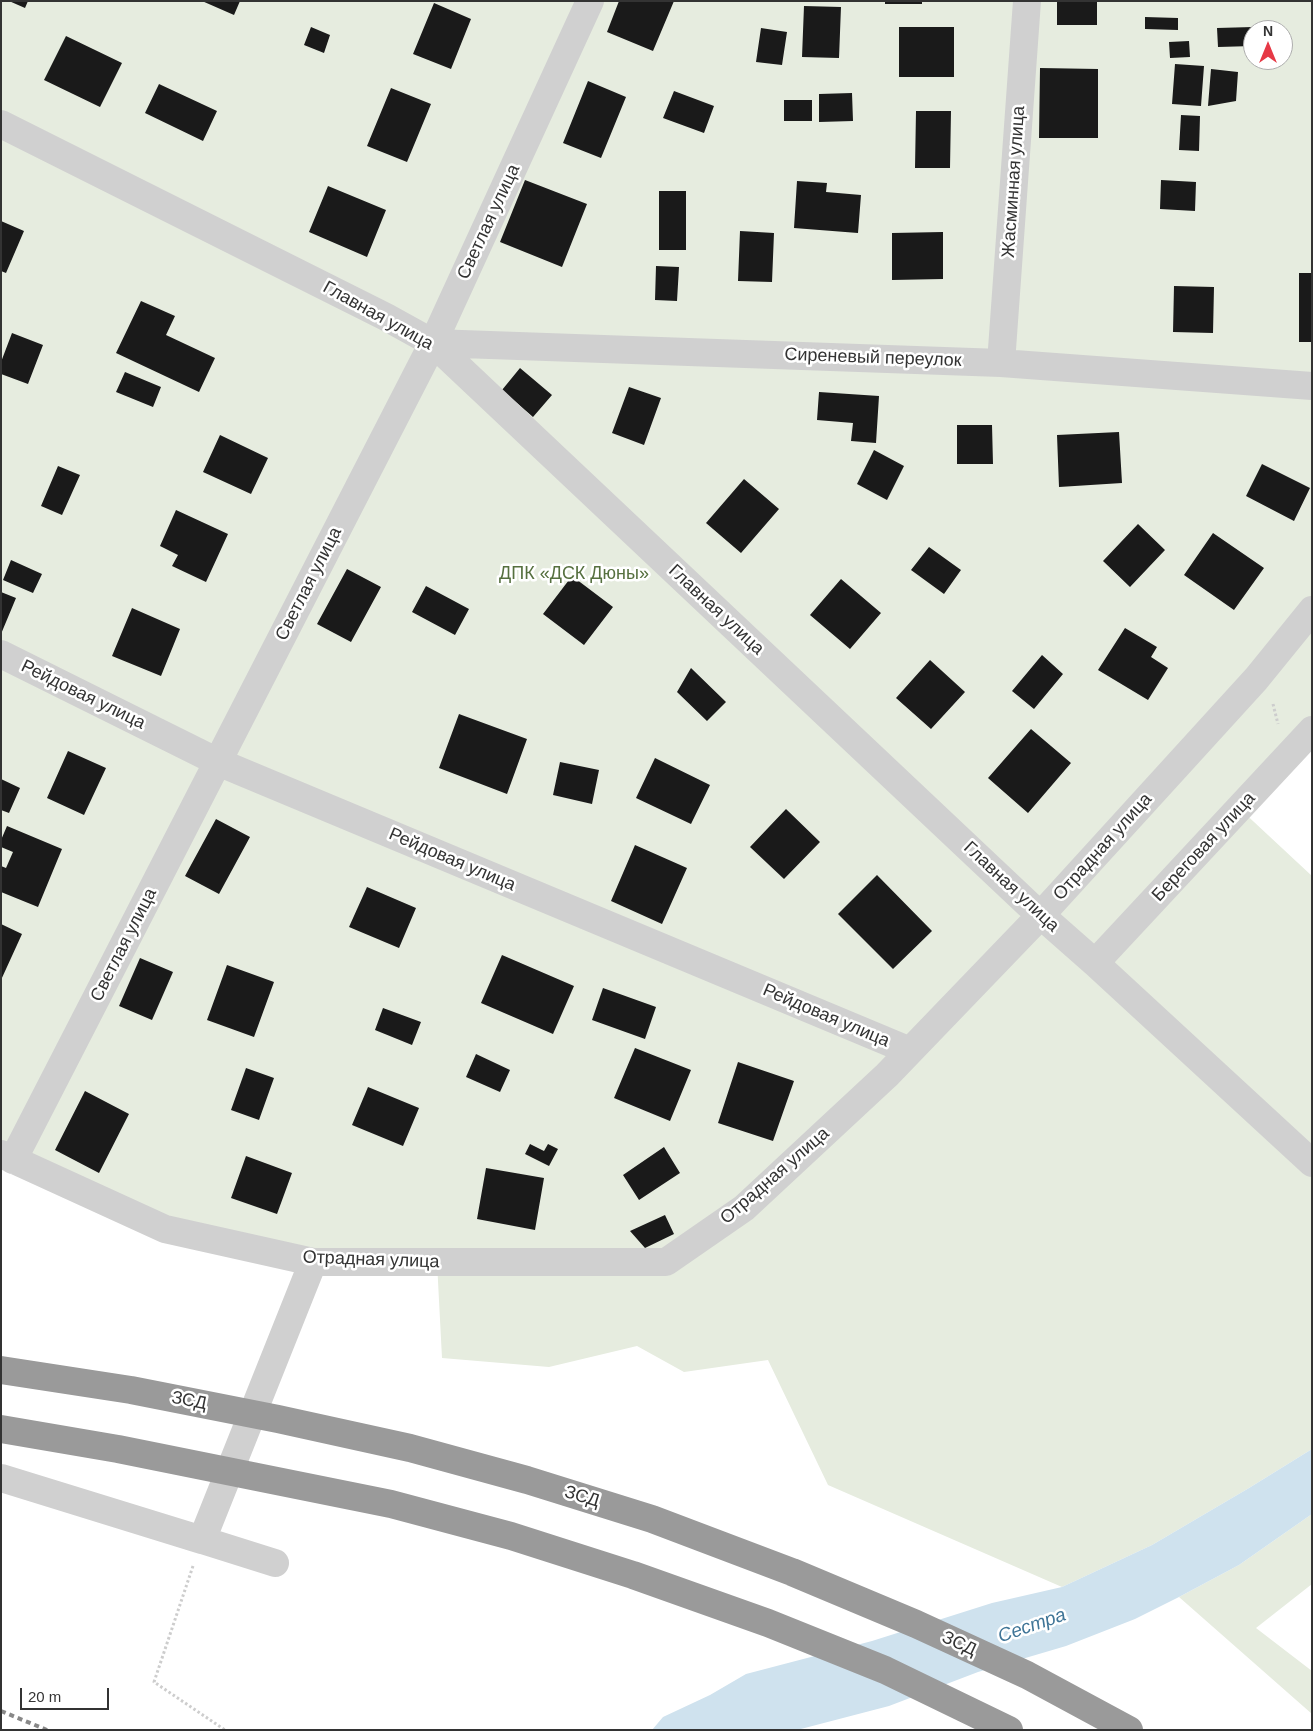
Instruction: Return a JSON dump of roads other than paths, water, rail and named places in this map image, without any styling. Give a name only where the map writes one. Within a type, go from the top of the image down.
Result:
[{"type":"highway","name":"ЗСД","points":[[1,1370],[131,1390],[278,1419],[410,1448],[528,1480],[643,1516],[792,1572],[916,1624],[1026,1675],[1129,1730]]},
{"type":"highway","points":[[1,1429],[118,1449],[391,1504],[512,1536],[633,1575],[768,1623],[885,1670],[1009,1730]]},
{"type":"street","name":"Светлая улица","points":[[7,1157],[218,762],[433,343],[590,1]]},
{"type":"street","name":"Жасминная улица","points":[[1001,363],[1027,1]]},
{"type":"street","name":"Главная улица","points":[[1,124],[386,317],[433,343],[1040,916],[1096,963],[1312,1163]]},
{"type":"street","name":"Сиреневый переулок","points":[[433,343],[1001,363],[1312,386]]},
{"type":"street","name":"Отрадная улица","points":[[7,1157],[165,1229],[313,1262],[666,1262],[744,1208],[910,1052],[1040,916],[1256,678],[1312,610]]},
{"type":"street","name":"Рейдовая улица","points":[[1,654],[218,762],[910,1052]]},
{"type":"street","name":"Береговая улица","points":[[1096,963],[1312,730]]},
{"type":"street","points":[[202,1540],[313,1262]]},
{"type":"street","points":[[1,1478],[275,1563]]},
{"type":"water","name":"Сестра","points":[[1312,1449],[1312,1514],[1239,1565],[1135,1619],[1066,1646],[978,1672],[889,1706],[797,1730],[652,1730],[663,1717],[710,1695],[746,1674],[872,1641],[992,1603],[1062,1587],[1152,1545]]},
{"type":"railway","points":[[1,1711],[47,1730]]},
{"type":"park label","name":"ДПК «ДСК Дюны»","points":[[574,574]]}]
